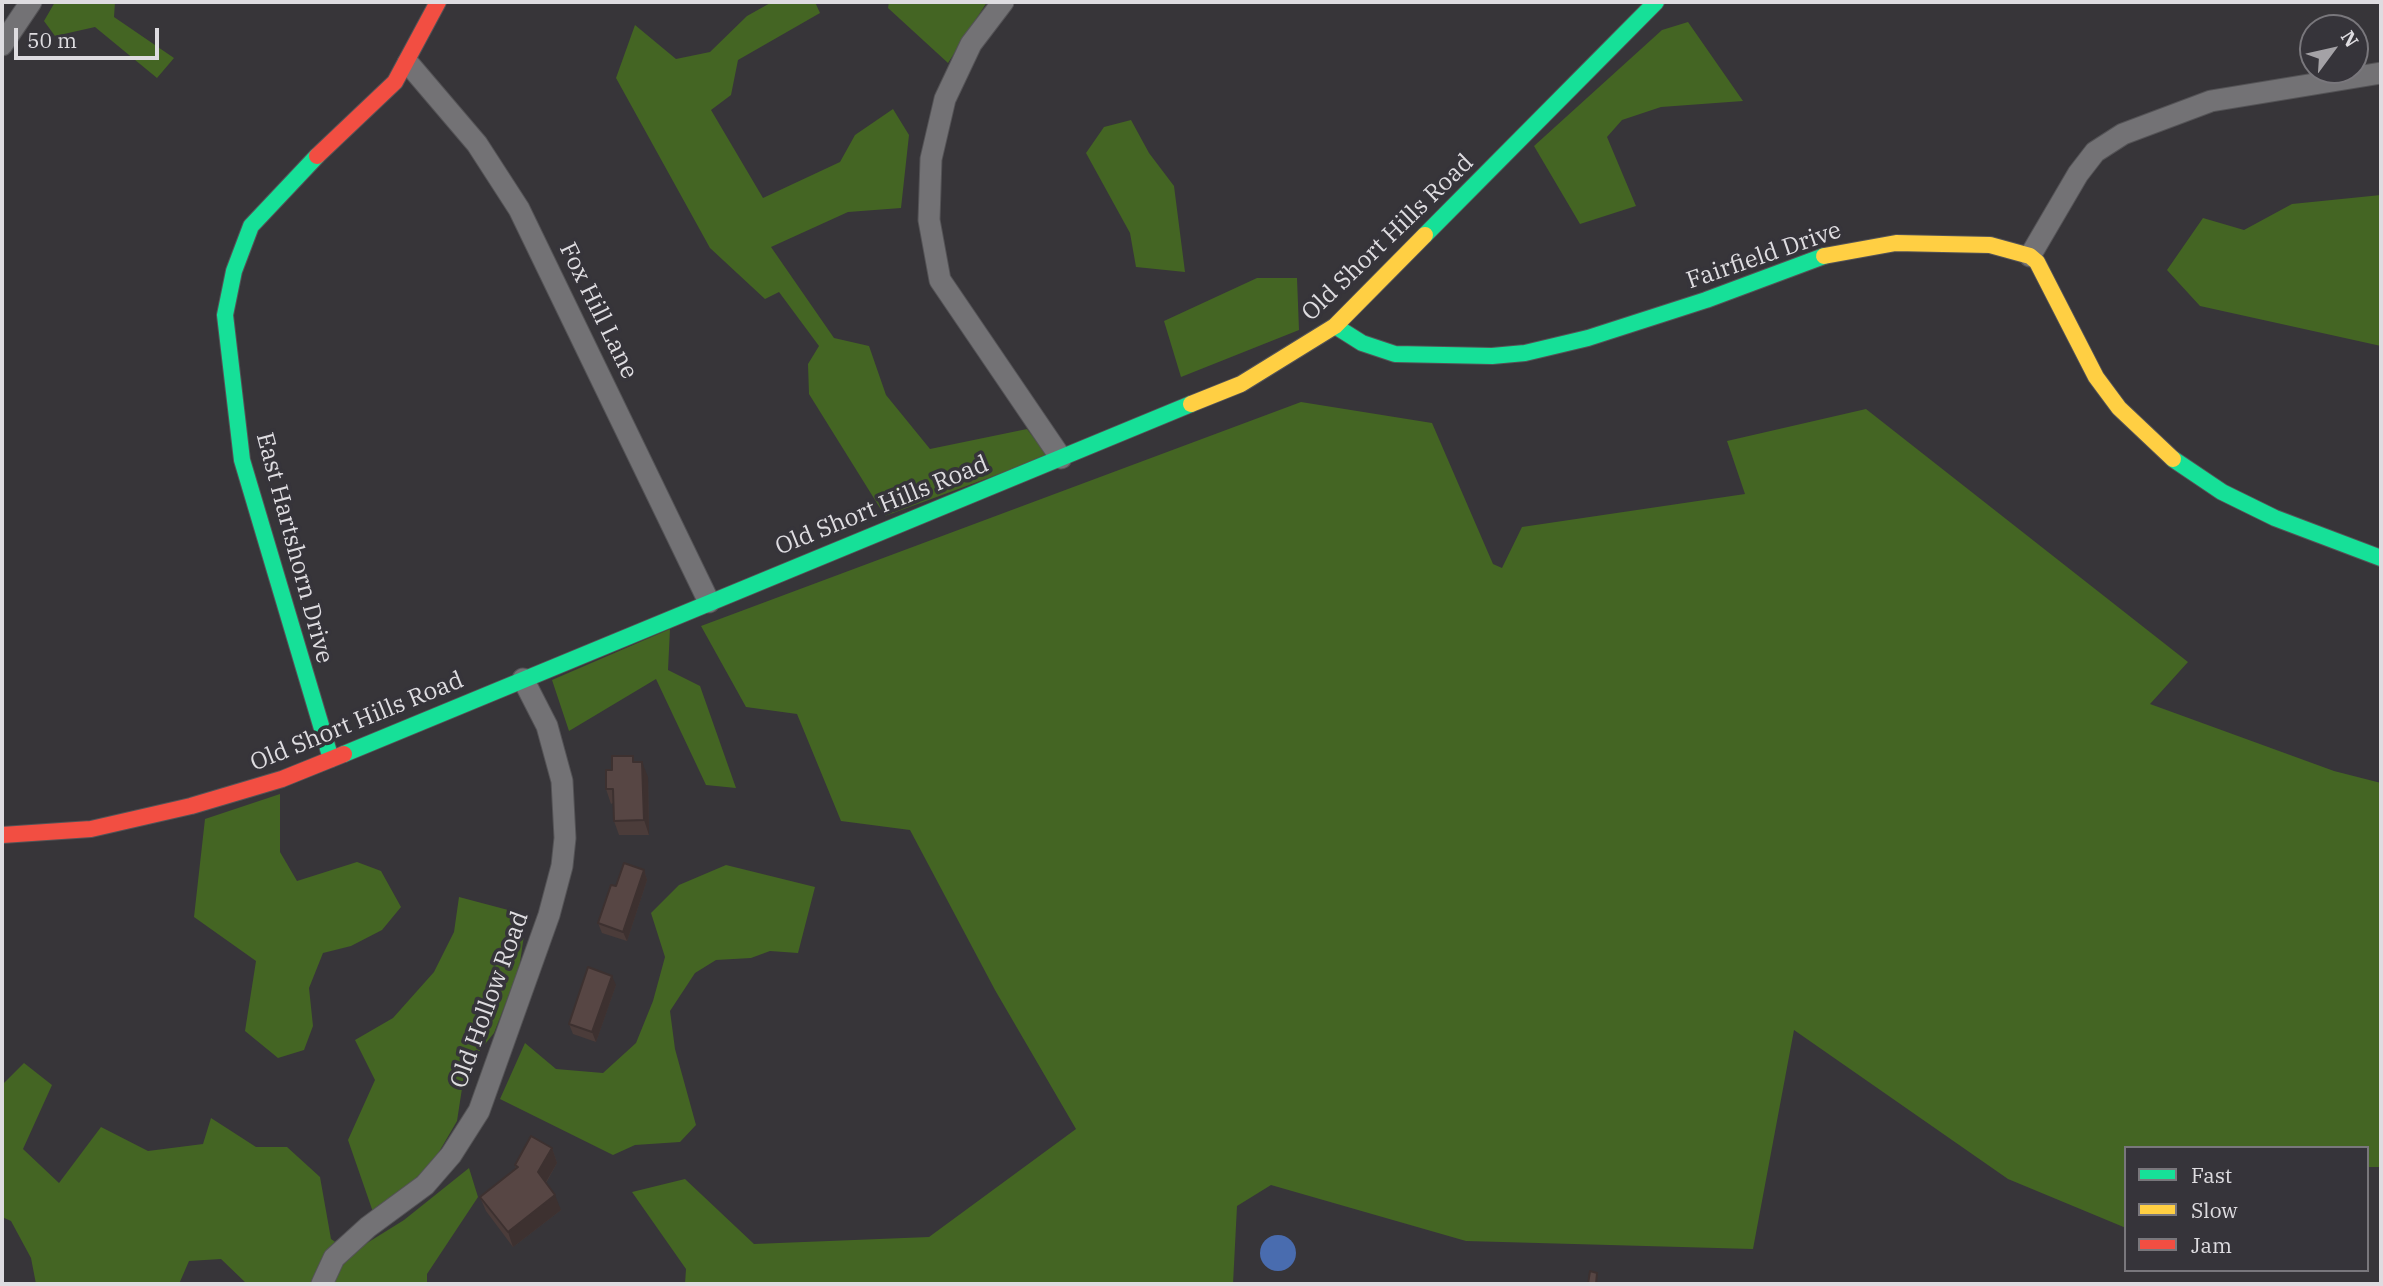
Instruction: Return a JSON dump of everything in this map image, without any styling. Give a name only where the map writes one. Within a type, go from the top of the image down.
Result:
[{"type":"street","points":[[2,45],[31,2]]},
{"type":"street","name":"East Hartshorn Drive","points":[[331,759],[242,460],[225,315],[234,271],[251,226],[282,189],[395,82],[408,63],[438,2]]},
{"type":"street","points":[[1003,2],[971,44],[945,99],[931,159],[929,220],[940,280],[1061,458]]},
{"type":"street","name":"Old Short Hills Road","points":[[2,835],[91,829],[168,812],[282,779],[1241,384],[1335,326],[1656,2]]},
{"type":"street","name":"Fox Hill Lane","points":[[408,63],[477,144],[519,209],[709,602]]},
{"type":"street","points":[[2381,74],[2211,101],[2123,134],[2095,152],[2078,174],[2030,256],[2051,285],[2071,332],[2096,377],[2119,408],[2152,441],[2222,492],[2328,540],[2381,558]]},
{"type":"street","name":"Fairfield Drive","points":[[1335,326],[1362,343],[1395,354],[1492,356],[1525,353],[1588,338],[1706,300],[1799,263],[1861,247],[1923,242],[1990,245],[2030,256]]},
{"type":"street","name":"Old Hollow Road","points":[[322,1284],[334,1258],[368,1227],[425,1185],[451,1155],[479,1111],[549,915],[562,866],[565,809],[556,753],[535,699],[523,679]]},
{"type":"green space","points":[[55,2],[115,2],[114,17],[174,58],[157,78],[95,27],[55,36],[44,21]]},
{"type":"green space","points":[[772,2],[815,2],[820,13],[738,60],[731,95],[711,110],[763,198],[840,162],[855,135],[893,109],[909,135],[901,208],[848,212],[771,247],[834,338],[869,346],[886,395],[930,449],[1027,429],[1048,456],[885,516],[809,394],[808,364],[819,346],[779,292],[765,299],[710,248],[616,78],[635,25],[676,59],[710,52],[747,16]]},
{"type":"green space","points":[[889,2],[987,2],[948,63],[888,8]]},
{"type":"green space","points":[[1688,22],[1743,101],[1661,107],[1622,120],[1607,137],[1636,206],[1580,224],[1534,146],[1662,30]]},
{"type":"green space","points":[[1131,120],[1149,153],[1174,186],[1185,272],[1136,267],[1130,233],[1086,153],[1104,127]]},
{"type":"green space","points":[[2381,195],[2381,346],[2200,306],[2167,270],[2203,218],[2244,230],[2292,204]]},
{"type":"green space","points":[[1257,278],[1297,278],[1299,330],[1181,377],[1164,321]]},
{"type":"green space","points":[[1301,402],[1432,423],[1493,564],[1502,568],[1522,527],[1745,494],[1727,441],[1866,409],[2188,662],[2150,704],[2334,771],[2381,783],[2381,1167],[2369,1167],[2369,1146],[2124,1146],[2124,1227],[2008,1179],[1794,1030],[1753,1249],[1466,1241],[1271,1185],[1237,1206],[1233,1284],[685,1284],[686,1269],[632,1192],[685,1179],[754,1244],[929,1237],[1076,1129],[995,990],[910,830],[841,821],[797,714],[746,707],[701,626]]},
{"type":"green space","points":[[670,629],[668,670],[700,686],[736,788],[706,785],[656,679],[569,731],[552,680]]},
{"type":"green space","points":[[280,794],[280,852],[297,881],[357,862],[381,871],[401,907],[382,930],[351,946],[323,953],[309,988],[313,1026],[304,1050],[278,1058],[245,1031],[256,961],[194,917],[205,819]]},
{"type":"green space","points":[[726,865],[815,887],[798,953],[770,951],[751,958],[716,960],[695,973],[670,1011],[675,1049],[696,1125],[680,1142],[635,1145],[613,1155],[500,1099],[525,1043],[556,1069],[603,1073],[636,1043],[653,1001],[665,957],[651,913],[679,885]]},
{"type":"green space","points":[[459,897],[527,915],[519,969],[494,1033],[465,1069],[457,1121],[425,1176],[373,1212],[348,1140],[375,1080],[355,1040],[393,1018],[434,972],[454,932]]},
{"type":"green space","points":[[24,1063],[52,1085],[23,1149],[59,1183],[101,1127],[148,1151],[203,1144],[211,1118],[256,1147],[287,1147],[320,1177],[331,1239],[351,1253],[404,1220],[469,1168],[478,1197],[427,1274],[427,1284],[247,1284],[221,1259],[189,1261],[179,1284],[36,1284],[31,1258],[11,1221],[2,1217],[2,1085]]},
{"type":"water","points":[[1278,1235],[1291,1240],[1296,1253],[1291,1266],[1278,1271],[1265,1266],[1260,1253],[1265,1240]]},
{"type":"building","points":[[612,756],[633,756],[633,762],[642,762],[644,820],[614,821],[613,789],[606,789],[606,770],[612,770]]},
{"type":"building","points":[[624,863],[644,870],[623,932],[598,923],[611,885],[616,886]]},
{"type":"building","points":[[588,967],[612,976],[592,1032],[569,1024]]},
{"type":"building","points":[[531,1136],[552,1148],[538,1172],[555,1195],[508,1232],[480,1197],[518,1167],[515,1165]]},
{"type":"building","points":[[1590,1271],[1597,1273],[1596,1284],[1588,1284]]},
{"type":"traffic: fast","points":[[1425,235],[1656,2]]},
{"type":"traffic: fast","points":[[317,156],[251,226],[234,271],[225,315],[242,460],[331,759]]},
{"type":"traffic: fast","points":[[1335,326],[1362,343],[1395,354],[1492,356],[1525,353],[1588,338],[1706,300],[1824,256]]},
{"type":"traffic: fast","points":[[344,754],[1191,404]]},
{"type":"traffic: fast","points":[[2173,459],[2222,492],[2275,518],[2381,558]]},
{"type":"traffic: slow","points":[[1191,404],[1241,384],[1335,326],[1425,235]]},
{"type":"traffic: slow","points":[[1824,256],[1896,243],[1990,245],[2030,256],[2037,262],[2096,377],[2119,408],[2173,459]]},
{"type":"traffic: jam","points":[[317,156],[395,82],[438,2]]},
{"type":"traffic: jam","points":[[2,835],[91,829],[191,806],[282,779],[344,754]]}]
